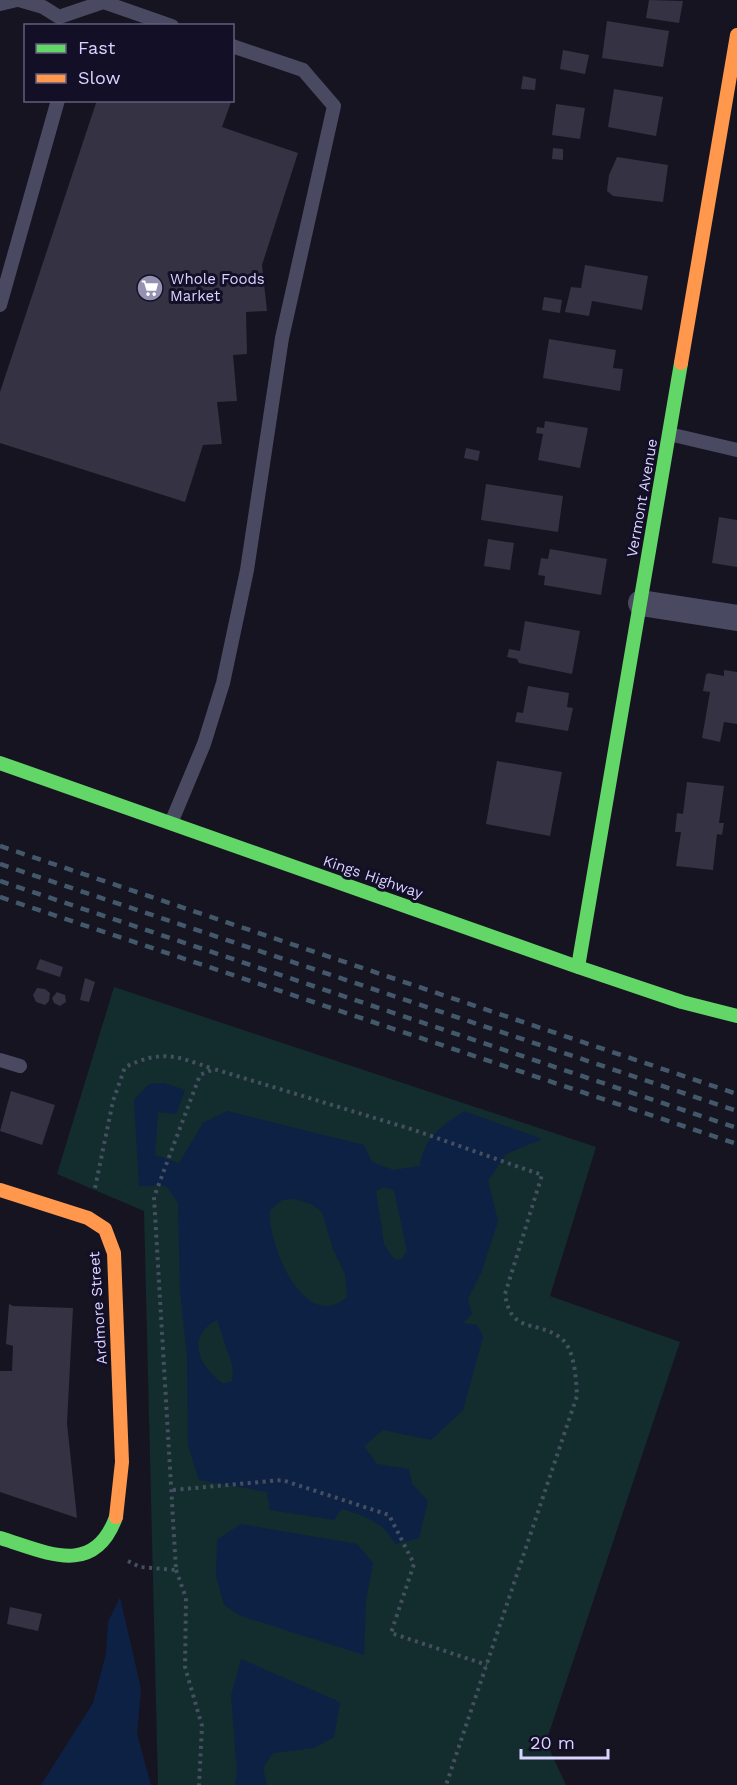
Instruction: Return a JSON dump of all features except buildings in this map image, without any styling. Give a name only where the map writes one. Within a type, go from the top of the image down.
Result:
[{"type":"street","name":"Vermont Avenue","points":[[578,967],[737,35]]},
{"type":"street","points":[[641,603],[737,618]]},
{"type":"street","name":"Kings Highway","points":[[0,763],[578,967],[682,1002],[737,1017]]},
{"type":"street","name":"Ardmore Street","points":[[0,1190],[88,1218],[105,1229],[114,1254],[122,1462],[116,1517],[109,1535],[99,1546]]},
{"type":"street","points":[[0,1538],[66,1558],[86,1553],[99,1546]]},
{"type":"lane","points":[[0,4],[18,0],[43,7],[61,21],[103,2],[166,24]]},
{"type":"lane","points":[[171,823],[204,744],[223,683],[247,570],[282,338],[334,106],[303,70],[234,47]]},
{"type":"lane","points":[[0,305],[56,102]]},
{"type":"lane","points":[[669,434],[737,450]]},
{"type":"lane","points":[[0,1060],[20,1066]]},
{"type":"path","points":[[88,1218],[113,1101],[125,1067],[144,1058],[171,1054],[411,1129],[542,1175],[505,1294],[508,1311],[520,1323],[559,1336],[570,1352],[577,1396],[446,1785]]},
{"type":"path","points":[[199,1785],[202,1726],[185,1667],[186,1598],[176,1570],[154,1197],[200,1075],[214,1069]]},
{"type":"path","points":[[173,1490],[282,1480],[389,1515],[414,1564],[391,1633],[487,1665]]},
{"type":"path","points":[[99,1546],[140,1568],[176,1570]]},
{"type":"green space","points":[[114,987],[596,1147],[550,1296],[680,1342],[546,1742],[566,1785],[158,1785],[144,1211],[57,1174]]},
{"type":"water","points":[[164,1083],[185,1090],[176,1114],[158,1112],[155,1155],[179,1163],[203,1123],[227,1111],[364,1145],[372,1162],[393,1170],[420,1166],[425,1147],[430,1140],[441,1128],[464,1111],[542,1139],[506,1154],[488,1181],[498,1221],[481,1273],[468,1299],[472,1314],[463,1323],[477,1325],[483,1337],[463,1410],[431,1440],[383,1430],[364,1446],[377,1464],[409,1469],[412,1484],[428,1501],[419,1538],[395,1544],[391,1536],[379,1525],[366,1517],[342,1509],[334,1520],[270,1510],[267,1492],[199,1480],[188,1445],[187,1357],[180,1290],[178,1203],[166,1186],[139,1186],[134,1100],[149,1084]],"holes":[[[384,1187],[394,1190],[407,1251],[401,1260],[394,1259],[384,1244],[376,1191]],[[295,1199],[311,1204],[322,1212],[333,1249],[345,1274],[347,1297],[331,1306],[316,1304],[303,1295],[291,1280],[282,1262],[275,1243],[270,1210],[282,1200]],[[217,1320],[233,1368],[232,1381],[224,1384],[208,1370],[203,1361],[198,1344],[207,1327]]]},
{"type":"water","points":[[241,1524],[357,1544],[373,1563],[366,1600],[364,1655],[241,1616],[224,1605],[216,1576],[217,1540]]},
{"type":"water","points":[[120,1597],[141,1689],[137,1734],[151,1785],[41,1785],[93,1703],[106,1654],[108,1622]]},
{"type":"water","points":[[241,1659],[340,1702],[334,1737],[314,1748],[273,1753],[263,1768],[267,1785],[235,1785],[237,1772],[231,1696]]},
{"type":"railway","points":[[0,846],[737,1094]]},
{"type":"railway","points":[[0,864],[737,1111]]},
{"type":"railway","points":[[0,881],[737,1128]]},
{"type":"railway","points":[[0,897],[737,1144]]},
{"type":"traffic: fast","points":[[578,967],[681,363]]},
{"type":"traffic: fast","points":[[0,763],[578,967],[682,1002],[737,1016]]},
{"type":"traffic: fast","points":[[0,1538],[51,1554],[67,1556],[82,1554],[95,1548],[107,1536],[116,1517]]},
{"type":"traffic: slow","points":[[681,363],[737,35]]},
{"type":"traffic: slow","points":[[0,1190],[88,1218],[105,1229],[114,1253],[122,1462],[116,1517]]},
{"type":"place","name":"Whole Foods Market","points":[[150,288]]}]
